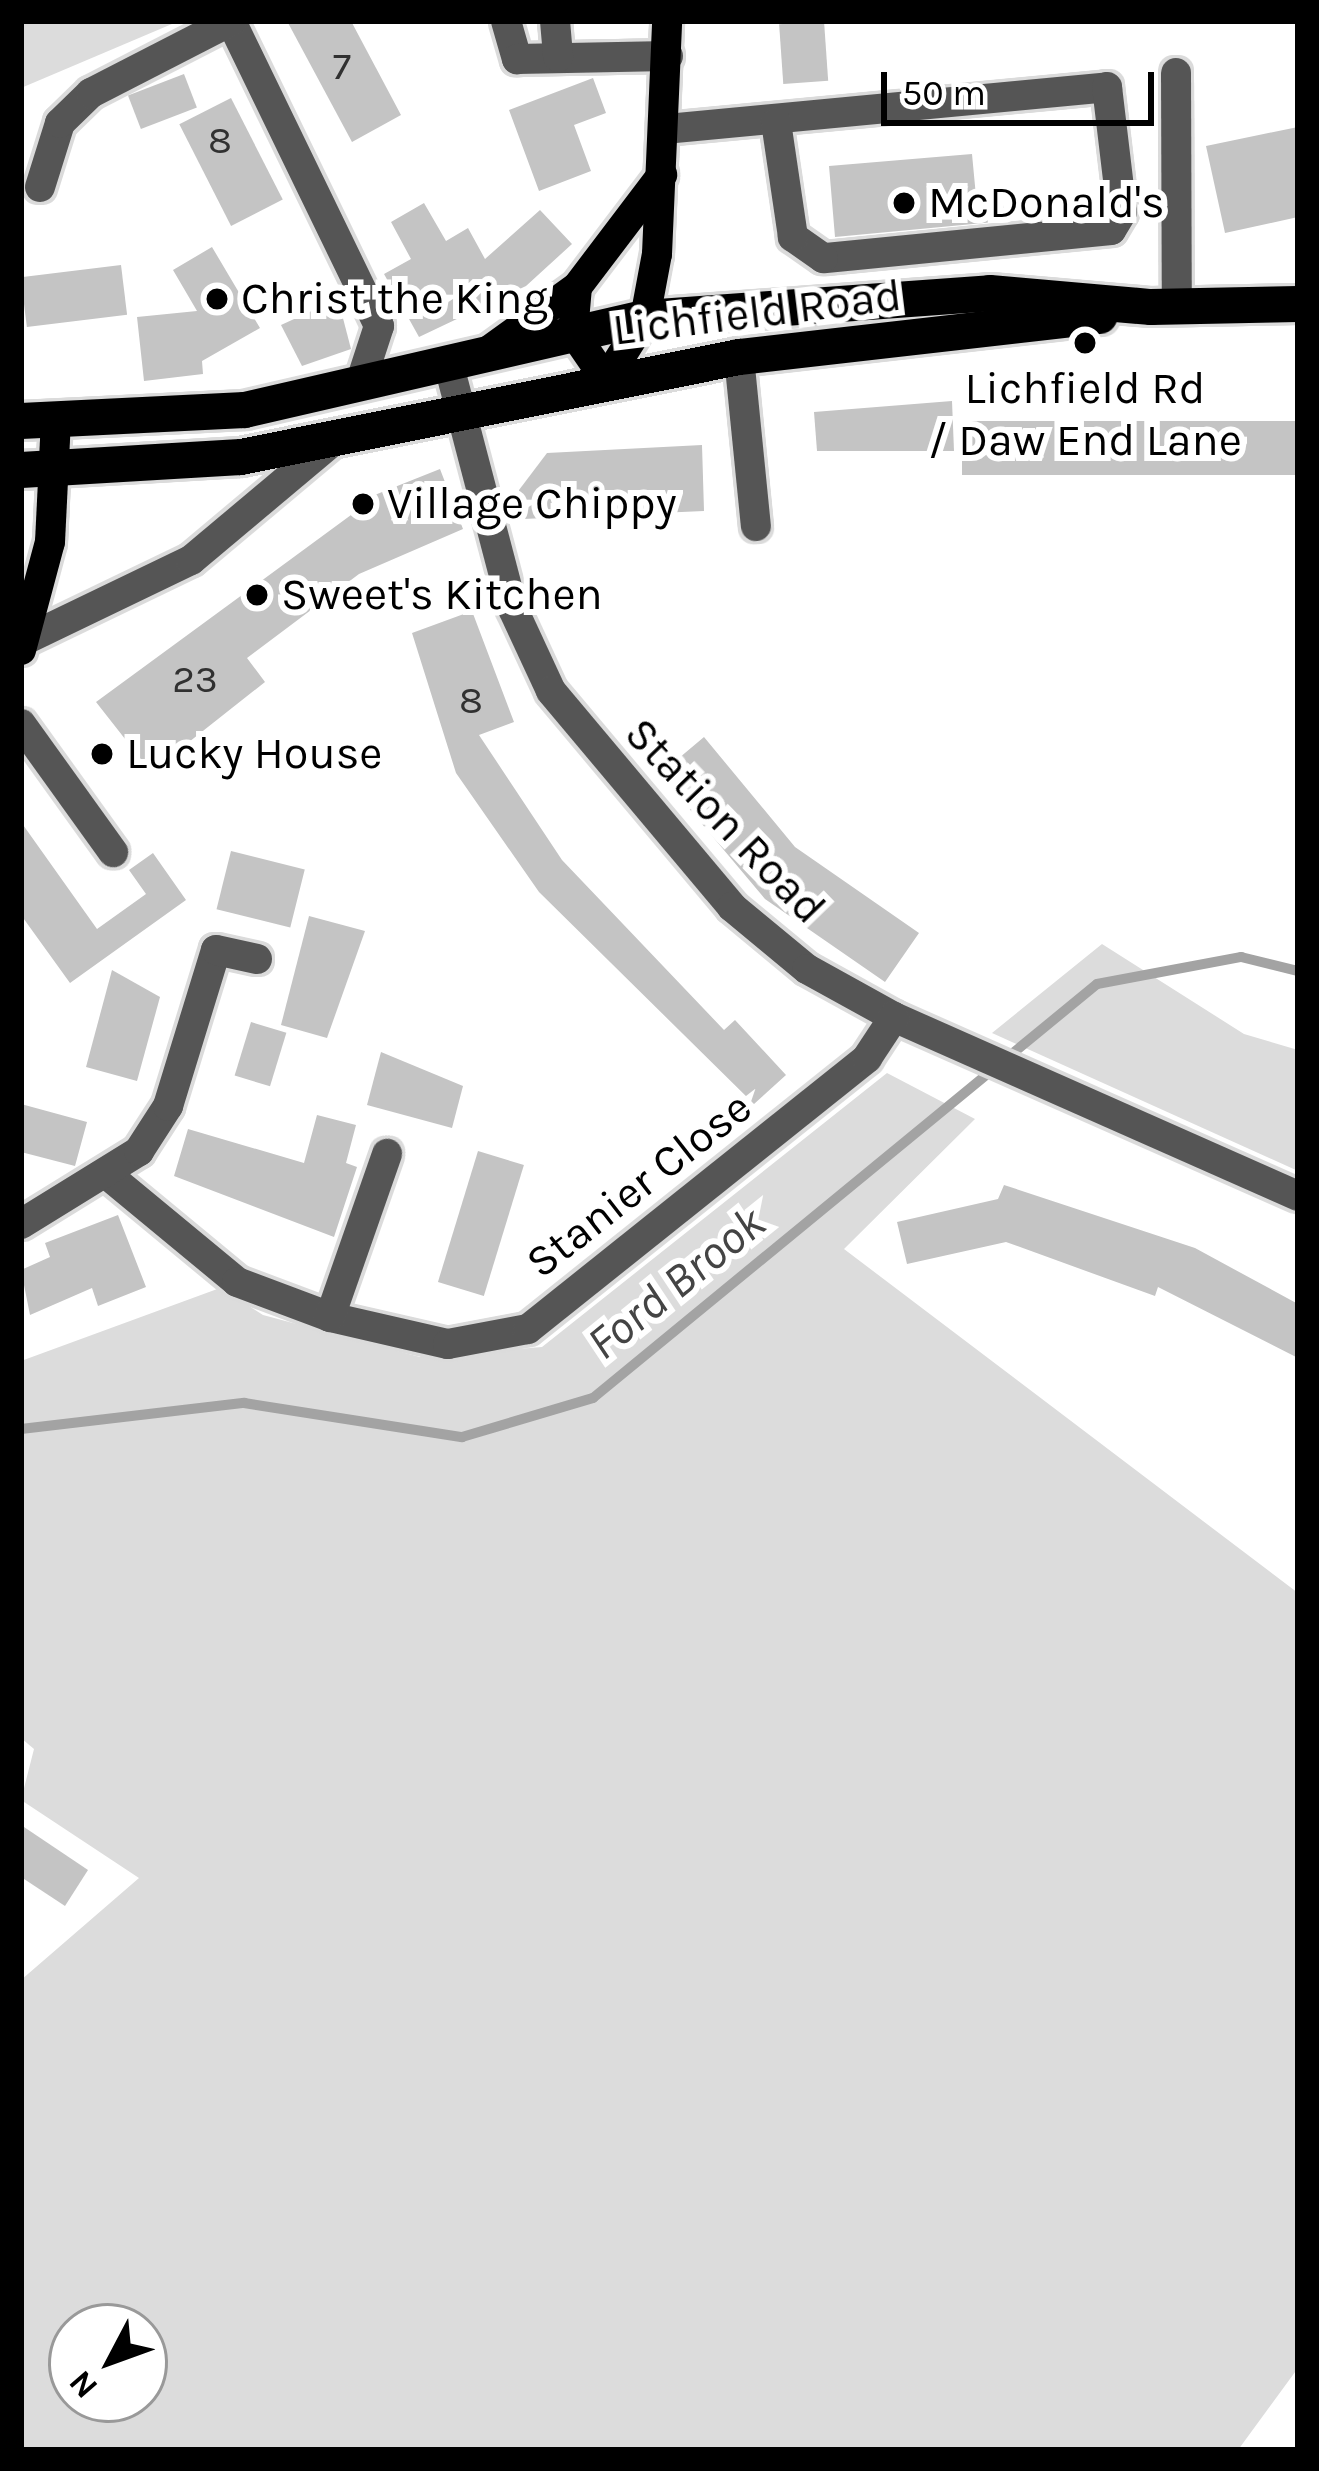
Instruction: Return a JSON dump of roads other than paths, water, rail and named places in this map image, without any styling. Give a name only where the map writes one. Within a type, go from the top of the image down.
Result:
[{"type":"highway","name":"Lichfield Road","points":[[38,420],[244,410],[491,349],[645,318],[990,293],[1164,307]]},
{"type":"highway","name":"Lichfield Road","points":[[39,471],[334,440],[606,380],[739,357],[1164,307],[1298,304]]},
{"type":"main road","points":[[577,287],[573,332],[606,380],[645,318],[666,129],[667,21]]},
{"type":"main road","points":[[491,349],[577,287],[662,176]]},
{"type":"main road","points":[[23,639],[39,471],[38,420]]},
{"type":"street","points":[[40,187],[52,137],[91,93],[231,21],[324,204],[379,326],[360,384]]},
{"type":"street","points":[[506,21],[518,59],[668,56]]},
{"type":"street","points":[[555,21],[558,57]]},
{"type":"street","points":[[1164,307],[1176,73]]},
{"type":"street","points":[[666,129],[1060,99],[1107,86],[1122,212],[1112,230],[905,254],[805,251],[793,237],[776,122]]},
{"type":"street","points":[[739,357],[756,526]]},
{"type":"street","name":"Station Road","points":[[448,362],[513,609],[583,738],[732,907],[807,969],[895,1017],[1298,1196]]},
{"type":"street","points":[[23,639],[191,560],[334,440]]},
{"type":"street","points":[[21,724],[113,852]]},
{"type":"street","points":[[21,1224],[109,1176],[168,1106],[216,950],[257,959]]},
{"type":"street","name":"Stanier Close","points":[[109,1176],[237,1282],[330,1317],[448,1344],[528,1329],[867,1058],[895,1017]]},
{"type":"street","points":[[330,1317],[387,1154]]},
{"type":"waterway","name":"Ford Brook","points":[[21,1429],[244,1403],[462,1437],[593,1398],[1097,984],[1241,957],[1298,971]]},
{"type":"place","name":"McDonald's","points":[[904,203]]},
{"type":"place","name":"Christ the King","points":[[217,299]]},
{"type":"place","name":"Lichfield Rd / Daw End Lane","points":[[1085,343]]},
{"type":"place","name":"Village Chippy","points":[[363,504]]},
{"type":"place","name":"Sweet's Kitchen","points":[[257,595]]},
{"type":"place","name":"Lucky House","points":[[102,754]]}]
